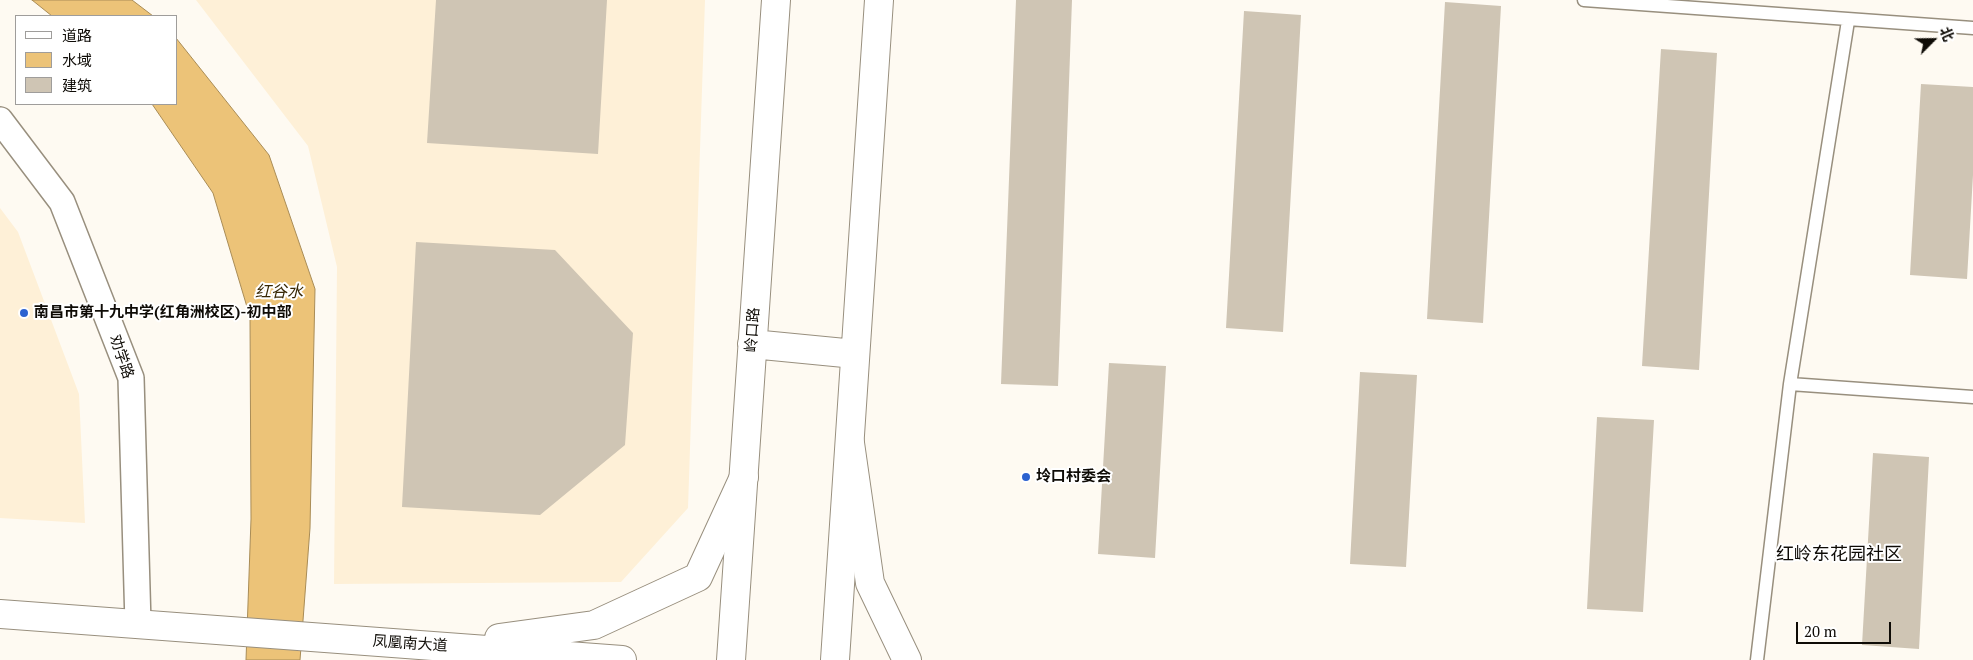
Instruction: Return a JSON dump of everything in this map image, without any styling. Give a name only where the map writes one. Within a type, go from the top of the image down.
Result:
[{"type":"street","name":"岭口路","points":[[731,660],[776,0]]},
{"type":"street","points":[[835,660],[879,0]]},
{"type":"street","name":"劝学路","points":[[0,120],[62,202],[131,378],[138,624]]},
{"type":"street","points":[[752,344],[856,354]]},
{"type":"street","points":[[850,443],[870,582],[907,660]]},
{"type":"street","points":[[446,646],[594,624],[698,576],[744,477]]},
{"type":"street","points":[[0,614],[138,624]]},
{"type":"street","name":"凤凰南大道","points":[[138,624],[622,660]]},
{"type":"street","points":[[446,646],[470,660]]},
{"type":"lane","points":[[1584,0],[1848,21],[1973,28]]},
{"type":"lane","points":[[1757,660],[1790,384],[1848,21]]},
{"type":"lane","points":[[1790,384],[1973,397]]},
{"type":"shaded area","points":[[196,0],[705,0],[688,508],[621,582],[334,584],[337,267],[308,146]]},
{"type":"shaded area","name":"南昌市第十九中学(红角洲校区)-初中部","points":[[0,208],[18,232],[79,394],[85,523],[0,518]]},
{"type":"water","points":[[32,0],[132,0],[152,15],[51,15]]},
{"type":"water","name":"红谷水","points":[[178,41],[269,155],[315,289],[310,528],[300,660],[246,660],[251,519],[250,317],[213,193],[153,105],[178,105]]},
{"type":"building","points":[[436,0],[607,0],[598,154],[427,143]]},
{"type":"building","points":[[1016,0],[1072,0],[1058,386],[1001,384]]},
{"type":"building","points":[[1445,2],[1501,6],[1483,323],[1427,319]]},
{"type":"building","points":[[1244,11],[1301,15],[1283,332],[1226,328]]},
{"type":"building","points":[[1661,49],[1717,53],[1699,370],[1642,366]]},
{"type":"building","points":[[1921,84],[1973,87],[1973,175],[1967,279],[1910,275]]},
{"type":"building","points":[[416,242],[555,250],[633,333],[625,445],[540,515],[402,507]]},
{"type":"building","points":[[1109,363],[1166,366],[1155,558],[1098,554]]},
{"type":"building","points":[[1360,372],[1417,375],[1406,567],[1350,564]]},
{"type":"building","points":[[1597,417],[1654,420],[1643,612],[1587,609]]},
{"type":"building","points":[[1873,453],[1929,457],[1919,649],[1862,645]]},
{"type":"place","name":"南昌市第十九中学(红角洲校区)-初中部","points":[[24,313]]},
{"type":"place","name":"坽口村委会","points":[[1026,477]]},
{"type":"district","name":"红岭东花园社区","points":[[1839,555]]}]
